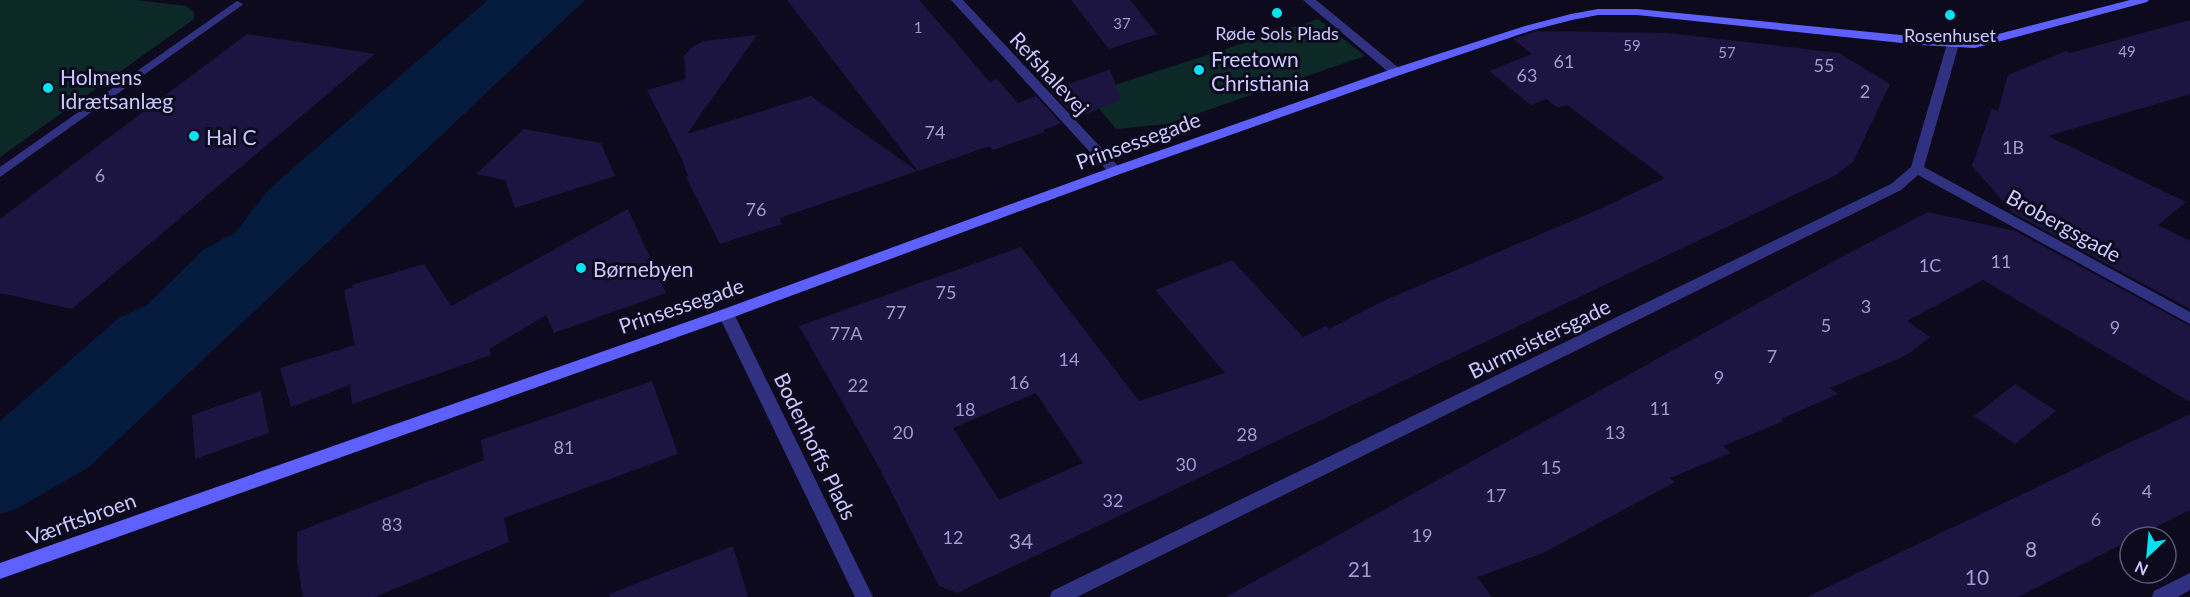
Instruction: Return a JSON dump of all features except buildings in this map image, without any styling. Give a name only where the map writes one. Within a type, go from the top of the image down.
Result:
[{"type":"street","name":"Refshalevej","points":[[957,0],[1115,171]]},
{"type":"street","points":[[1309,0],[1396,72]]},
{"type":"street","name":"Prinsessegade","points":[[177,508],[726,314],[1115,171],[1396,72],[1529,28],[1571,17],[1598,12],[1636,12],[1953,44],[1975,44],[2143,0]]},
{"type":"street","points":[[0,173],[237,4]]},
{"type":"street","points":[[1917,169],[1953,44]]},
{"type":"street","name":"Brobergsgade","points":[[1917,169],[2190,319]]},
{"type":"street","name":"Burmeistersgade","points":[[1059,597],[1896,187],[1917,169]]},
{"type":"street","name":"Bodenhoffs Plads","points":[[726,314],[864,597]]},
{"type":"street","name":"Værftsbroen","points":[[0,571],[177,508]]},
{"type":"street","points":[[2161,597],[2190,581]]},
{"type":"green space","name":"Holmens Idrætsanlæg","points":[[0,0],[136,0],[186,6],[194,12],[194,19],[0,157]]},
{"type":"green space","points":[[1318,19],[1365,56],[1167,124],[1116,129],[1087,94]]},
{"type":"water","points":[[488,0],[585,0],[89,467],[18,508],[0,514],[0,421],[120,317],[146,306],[203,250],[236,232],[269,189]]},
{"type":"place","name":"Røde Sols Plads","points":[[1277,13]]},
{"type":"place","name":"Rosenhuset","points":[[1950,15]]},
{"type":"place","name":"Freetown Christiania","points":[[1199,70]]},
{"type":"place","name":"Holmens Idrætsanlæg","points":[[48,88]]},
{"type":"place","name":"Hal C","points":[[194,136]]},
{"type":"place","name":"Børnebyen","points":[[581,268]]}]
